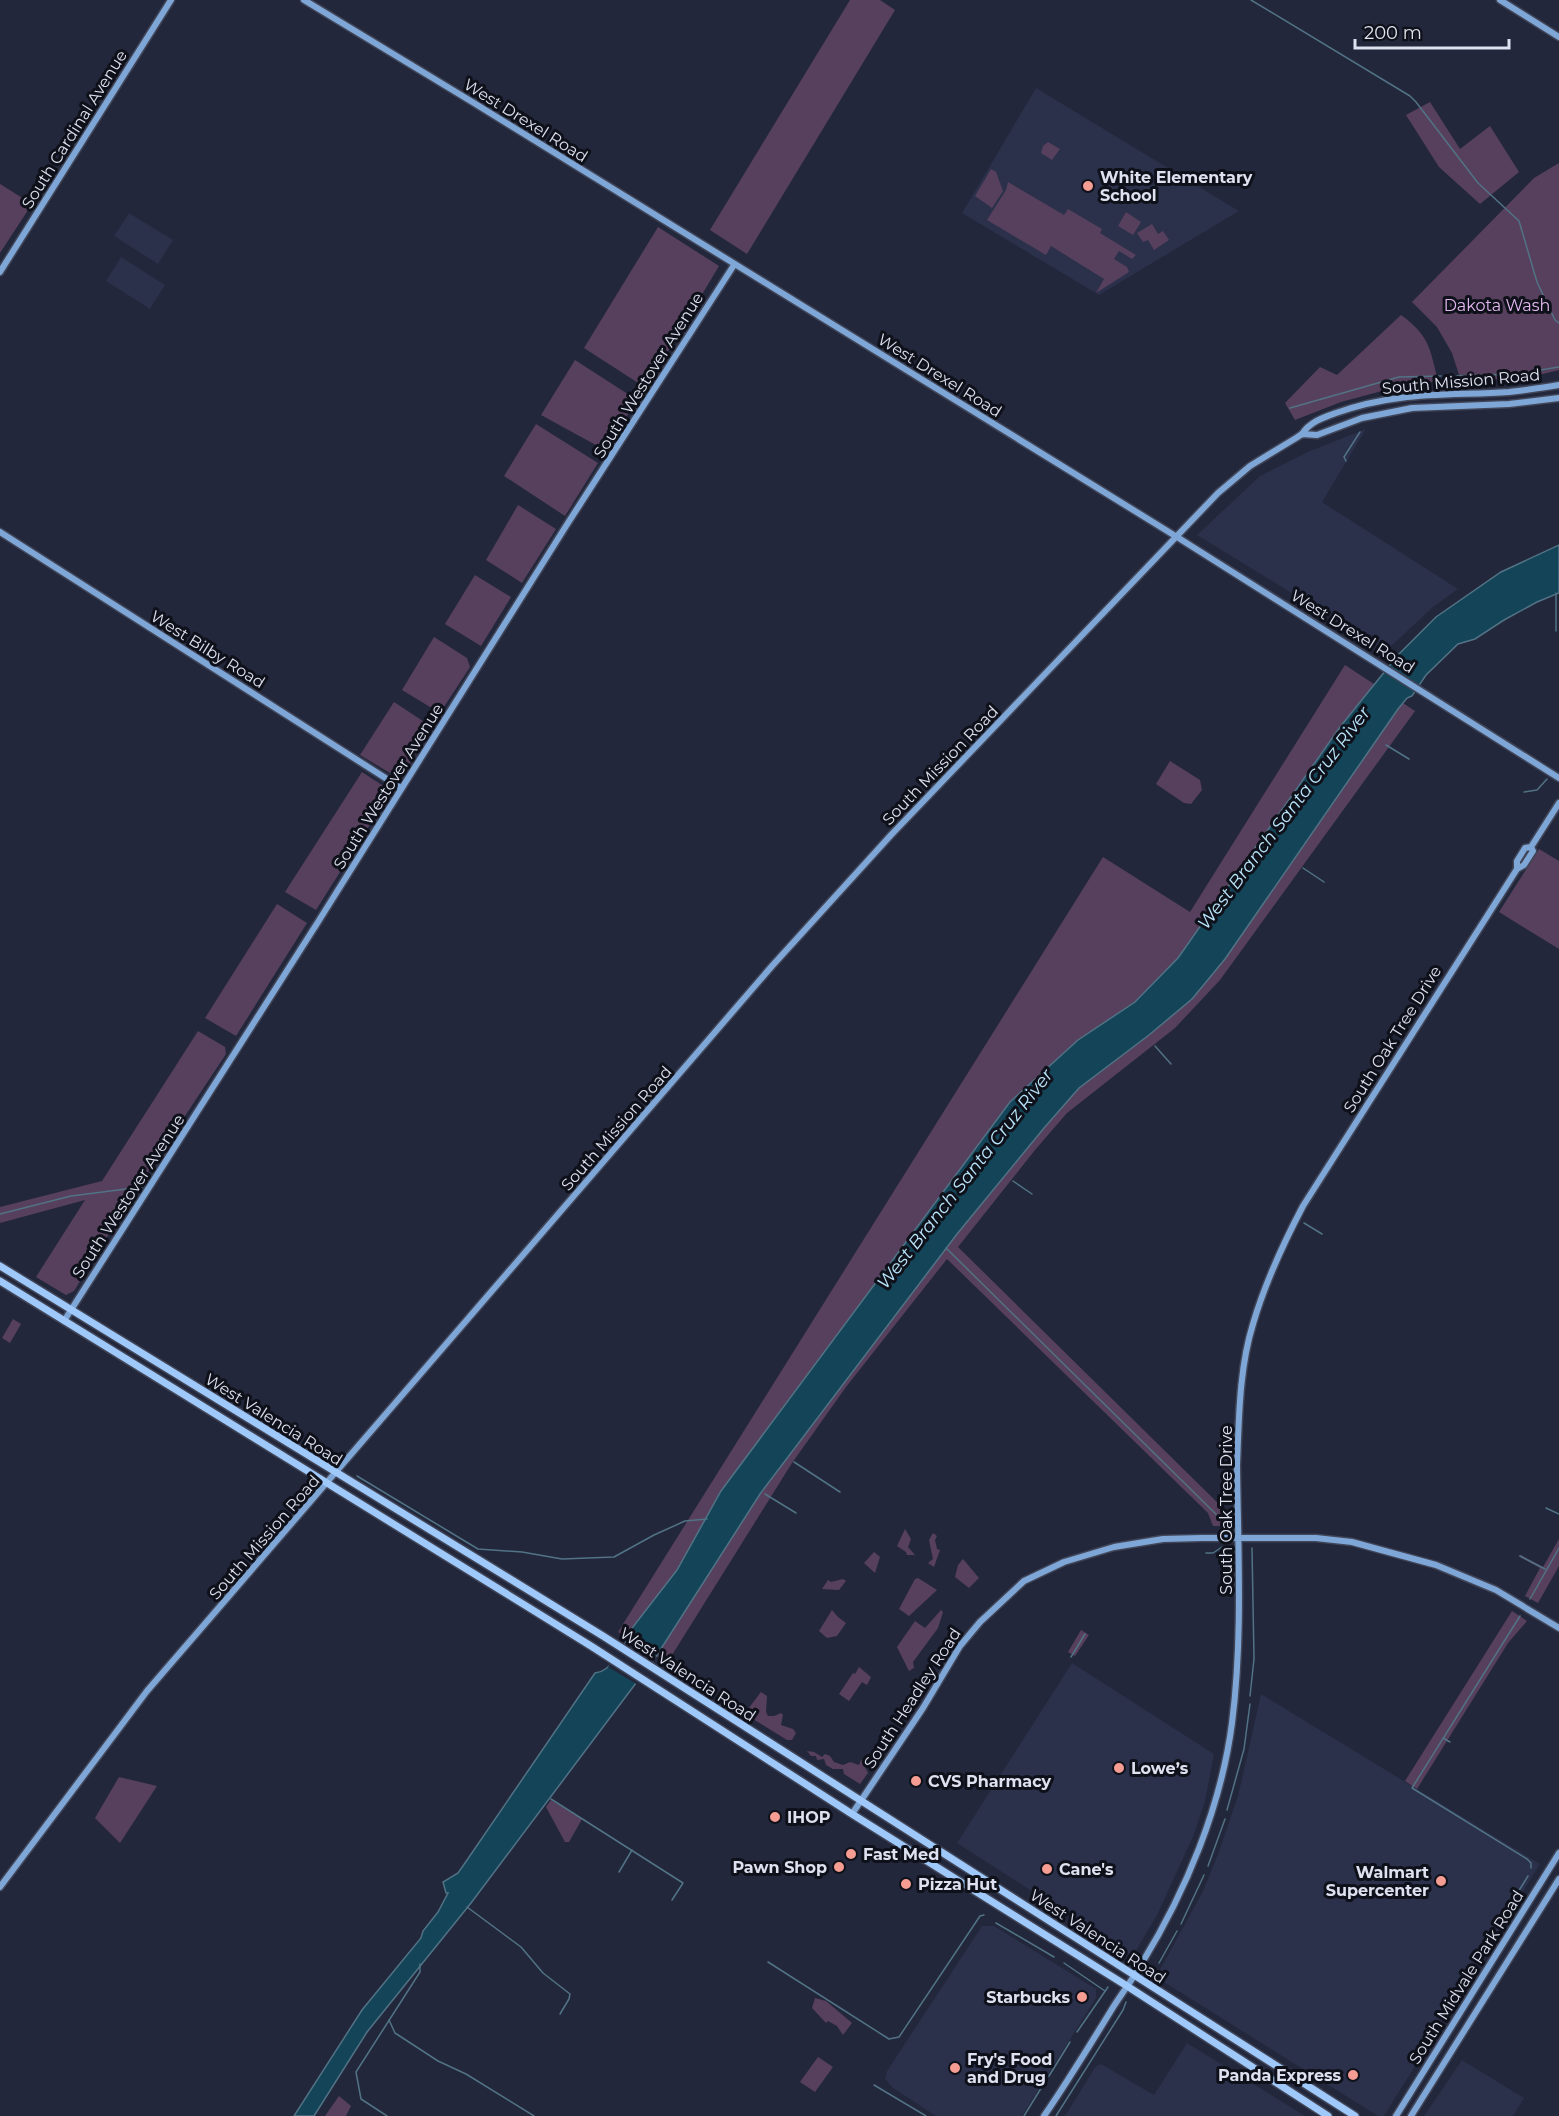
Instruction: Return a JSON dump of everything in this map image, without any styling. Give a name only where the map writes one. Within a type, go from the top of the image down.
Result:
[{"type":"main road","name":"West Valencia Road","points":[[0,1266],[622,1648],[1355,2116]]},
{"type":"main road","name":"West Valencia Road","points":[[0,1281],[613,1660],[1328,2116]]},
{"type":"main road","points":[[1002,1908],[1011,1896]]},
{"type":"main road","points":[[1247,2064],[1255,2052]]},
{"type":"street","name":"South Cardinal Avenue","points":[[0,272],[171,0]]},
{"type":"street","name":"West Drexel Road","points":[[304,0],[1177,537],[1559,778]]},
{"type":"street","points":[[1500,0],[1559,37]]},
{"type":"street","name":"South Westover Avenue","points":[[64,1321],[566,526],[734,265]]},
{"type":"street","name":"South Mission Road","points":[[0,1887],[147,1691],[839,891],[1218,493],[1250,466],[1302,434],[1309,425],[1359,405],[1392,398],[1508,392],[1559,385]]},
{"type":"street","name":"South Mission Road","points":[[1302,434],[1317,435],[1362,418],[1412,408],[1509,404],[1559,398]]},
{"type":"street","name":"West Bilby Road","points":[[0,532],[402,788]]},
{"type":"street","name":"South Oak Tree Drive","points":[[1044,2116],[1166,1922],[1192,1865],[1212,1810],[1232,1724],[1240,1633],[1237,1465],[1244,1364],[1252,1325],[1284,1243],[1323,1173],[1517,869],[1517,861],[1525,848],[1531,847],[1559,803]]},
{"type":"street","name":"South Headley Road","points":[[852,1814],[923,1708],[960,1646],[980,1622],[1024,1581],[1064,1562],[1139,1542],[1163,1539],[1316,1538],[1352,1542],[1436,1565],[1496,1590],[1559,1628]]},
{"type":"street","name":"South Midvale Park Road","points":[[1396,2116],[1559,1853]]},
{"type":"street","name":"South Midvale Park Road","points":[[1411,2116],[1559,1879]]},
{"type":"shaded area","name":"White Elementary School","points":[[1036,88],[1239,211],[1099,295],[962,213]]},
{"type":"shaded area","points":[[129,213],[173,240],[158,264],[114,236]]},
{"type":"shaded area","points":[[121,257],[165,285],[150,309],[106,281]]},
{"type":"shaded area","points":[[1366,429],[1322,502],[1458,589],[1433,607],[1386,651],[1197,535],[1260,476],[1310,451]]},
{"type":"shaded area","points":[[1072,1663],[1214,1754],[1205,1801],[1193,1837],[1157,1915],[1133,1956],[957,1843]]},
{"type":"shaded area","points":[[1261,1694],[1540,1864],[1384,2116],[1378,2116],[1156,1977],[1203,1891],[1218,1854],[1238,1796]]},
{"type":"shaded area","points":[[982,1926],[994,1926],[1096,1989],[1096,1998],[1022,2116],[936,2116],[893,2088],[885,2079],[887,2071]]},
{"type":"shaded area","points":[[1187,2043],[1305,2116],[1065,2116],[1096,2066],[1101,2064],[1154,2095]]},
{"type":"shaded area","points":[[1462,2060],[1524,2098],[1513,2116],[1424,2116]]},
{"type":"green space","points":[[850,0],[880,0],[895,10],[747,254],[710,230]]},
{"type":"green space","points":[[1430,102],[1460,149],[1490,126],[1519,172],[1480,204],[1439,167],[1406,115]]},
{"type":"green space","points":[[1048,142],[1060,149],[1052,160],[1041,153],[1043,146]]},
{"type":"green space","name":"Dakota Wash","points":[[1559,163],[1559,370],[1526,378],[1461,381],[1452,353],[1437,327],[1412,302],[1534,178]]},
{"type":"green space","points":[[991,169],[996,172],[1003,191],[992,208],[975,196]]},
{"type":"green space","points":[[1008,182],[1064,215],[1068,209],[1102,229],[1100,233],[1136,255],[1132,259],[1119,251],[1114,259],[1127,267],[1129,272],[1096,293],[1104,279],[1051,246],[1046,255],[987,220],[1006,190]]},
{"type":"green space","points":[[0,184],[32,204],[0,253]]},
{"type":"green space","points":[[1126,212],[1141,222],[1133,235],[1118,226]]},
{"type":"green space","points":[[1152,224],[1158,234],[1163,231],[1169,240],[1154,250],[1148,240],[1143,242],[1137,233]]},
{"type":"green space","points":[[658,227],[719,266],[646,388],[584,348]]},
{"type":"green space","name":"Dakota Wash","points":[[1401,315],[1418,330],[1427,344],[1438,381],[1393,388],[1341,402],[1295,420],[1285,403],[1320,367],[1337,375]]},
{"type":"green space","points":[[575,360],[637,400],[605,450],[541,415]]},
{"type":"green space","points":[[536,424],[598,463],[565,516],[504,476]]},
{"type":"green space","points":[[518,505],[556,529],[522,583],[486,560]]},
{"type":"green space","points":[[475,575],[511,597],[481,646],[445,624]]},
{"type":"green space","points":[[434,637],[467,658],[470,667],[440,713],[402,690]]},
{"type":"green space","points":[[1345,665],[1415,711],[1220,980],[1175,1028],[1067,1113],[958,1247],[1229,1514],[1225,1526],[1213,1526],[1208,1513],[947,1259],[846,1387],[792,1463],[667,1663],[618,1632],[1103,857],[1190,912]]},
{"type":"green space","points":[[394,702],[432,727],[404,773],[395,776],[360,755]]},
{"type":"green space","points":[[1170,761],[1200,780],[1202,790],[1191,804],[1184,803],[1156,784]]},
{"type":"green space","points":[[362,772],[391,791],[316,910],[285,892]]},
{"type":"green space","points":[[1539,849],[1559,861],[1559,949],[1499,912]]},
{"type":"green space","points":[[277,904],[307,923],[236,1036],[205,1018]]},
{"type":"green space","points":[[198,1031],[225,1047],[226,1054],[136,1190],[74,1291],[66,1295],[36,1277],[85,1200],[0,1223],[0,1207],[102,1181]]},
{"type":"green space","points":[[13,1319],[21,1324],[10,1343],[2,1338]]},
{"type":"green space","points":[[905,1529],[911,1539],[908,1547],[915,1555],[907,1555],[897,1546]]},
{"type":"green space","points":[[933,1533],[937,1536],[935,1540],[937,1549],[940,1550],[934,1567],[928,1563],[933,1559],[929,1540]]},
{"type":"green space","points":[[1559,1539],[1559,1566],[1538,1603],[1525,1596],[1540,1568],[1518,1556],[1521,1555],[1543,1567]]},
{"type":"green space","points":[[874,1552],[880,1557],[875,1573],[864,1563]]},
{"type":"green space","points":[[963,1559],[979,1578],[969,1588],[955,1577],[958,1565]]},
{"type":"green space","points":[[918,1578],[937,1590],[909,1616],[899,1609],[915,1579]]},
{"type":"green space","points":[[843,1579],[846,1581],[839,1590],[822,1589],[828,1580],[831,1582]]},
{"type":"green space","points":[[832,1610],[846,1623],[837,1636],[827,1638],[819,1631]]},
{"type":"green space","points":[[941,1610],[943,1612],[938,1628],[913,1662],[914,1668],[909,1671],[897,1647],[915,1621],[925,1628]]},
{"type":"green space","points":[[1512,1611],[1527,1621],[1508,1643],[1417,1789],[1405,1781]]},
{"type":"green space","points":[[1081,1630],[1089,1635],[1075,1656],[1068,1652]]},
{"type":"green space","points":[[859,1667],[871,1677],[867,1685],[862,1682],[849,1701],[839,1694]]},
{"type":"green space","points":[[761,1692],[767,1696],[768,1716],[781,1713],[783,1715],[781,1725],[793,1729],[796,1733],[792,1740],[787,1740],[748,1716],[748,1709]]},
{"type":"green space","points":[[807,1751],[822,1757],[825,1754],[830,1756],[834,1762],[843,1765],[850,1762],[859,1765],[861,1760],[866,1762],[865,1767],[868,1773],[860,1784],[844,1774],[843,1769],[833,1769],[826,1765],[824,1759],[817,1760],[816,1756],[811,1756]]},
{"type":"green space","points":[[119,1777],[157,1786],[120,1843],[95,1818]]},
{"type":"green space","points":[[551,1800],[582,1819],[569,1842],[565,1842],[546,1807]]},
{"type":"green space","points":[[815,1998],[826,2001],[852,2023],[843,2035],[837,2026],[828,2021],[826,2023],[812,2008]]},
{"type":"green space","points":[[818,2057],[833,2067],[815,2092],[800,2082]]},
{"type":"green space","points":[[339,2096],[351,2106],[346,2116],[325,2116]]},
{"type":"water","name":"West Branch Santa Cruz River","points":[[1559,545],[1559,593],[1504,620],[1475,639],[1458,644],[1426,675],[1412,696],[1407,698],[1398,709],[1225,959],[1192,999],[1079,1088],[957,1234],[760,1494],[657,1655],[471,1903],[367,2032],[314,2116],[294,2116],[362,2010],[421,1938],[423,1931],[438,1912],[448,1893],[446,1893],[443,1882],[458,1873],[595,1673],[607,1668],[617,1657],[629,1632],[677,1570],[721,1491],[1010,1102],[1078,1040],[1135,1002],[1178,958],[1340,727],[1398,655],[1436,617],[1501,572]]},
{"type":"pier","points":[[626,1642],[655,1659],[638,1685],[608,1667]]},
{"type":"waterway","name":"Dakota Wash","points":[[1251,0],[1410,96],[1416,102],[1478,183],[1519,221],[1537,282],[1555,320],[1559,323]]},
{"type":"waterway","points":[[1457,376],[1517,374],[1559,367]]},
{"type":"waterway","points":[[1290,408],[1399,377],[1441,376]]},
{"type":"waterway","points":[[1384,389],[1390,380]]},
{"type":"waterway","points":[[1346,461],[1344,457],[1360,432]]},
{"type":"waterway","points":[[1556,593],[1556,631]]},
{"type":"waterway","points":[[1386,745],[1409,759]]},
{"type":"waterway","points":[[1524,792],[1537,790],[1547,779]]},
{"type":"waterway","points":[[1303,868],[1324,882]]},
{"type":"waterway","points":[[1155,1046],[1171,1064]]},
{"type":"waterway","points":[[1013,1181],[1032,1194]]},
{"type":"waterway","points":[[0,1214],[71,1196],[142,1187]]},
{"type":"waterway","points":[[1304,1223],[1322,1234]]},
{"type":"waterway","points":[[946,1248],[1227,1525]]},
{"type":"waterway","points":[[794,1462],[840,1492]]},
{"type":"waterway","points":[[357,1476],[478,1549],[522,1552],[562,1559],[614,1557],[685,1521],[707,1519]]},
{"type":"waterway","points":[[765,1494],[796,1513]]},
{"type":"waterway","points":[[1546,1508],[1559,1514]]},
{"type":"waterway","points":[[1221,1519],[1223,1527]]},
{"type":"waterway","points":[[1206,1553],[1213,1553],[1222,1547]]},
{"type":"waterway","points":[[1250,1696],[1254,1659],[1252,1548]]},
{"type":"waterway","points":[[1530,1599],[1559,1548]]},
{"type":"waterway","points":[[1520,1556],[1545,1569]]},
{"type":"waterway","points":[[1520,1616],[1412,1788],[1527,1859],[1531,1863],[1531,1868]]},
{"type":"waterway","points":[[1071,1657],[1085,1634]]},
{"type":"waterway","points":[[1227,1810],[1244,1749],[1250,1704]]},
{"type":"waterway","points":[[1443,1738],[1450,1742]]},
{"type":"waterway","points":[[551,1799],[683,1883],[672,1900]]},
{"type":"waterway","points":[[1208,1866],[1225,1819]]},
{"type":"waterway","points":[[619,1872],[632,1850]]},
{"type":"waterway","points":[[1181,1924],[1204,1875]]},
{"type":"waterway","points":[[1515,1897],[1528,1876]]},
{"type":"waterway","points":[[467,1907],[521,1947],[543,1973],[570,1994],[560,2014]]},
{"type":"waterway","points":[[768,1962],[889,2039],[899,2037],[980,1916],[984,1915]]},
{"type":"waterway","points":[[996,1923],[1054,1957]]},
{"type":"waterway","points":[[1159,1963],[1177,1931]]},
{"type":"waterway","points":[[1064,1963],[1105,1991]]},
{"type":"waterway","points":[[387,2116],[361,2099],[356,2072],[420,1972],[420,1964]]},
{"type":"waterway","points":[[1077,2032],[1108,1987]]},
{"type":"waterway","points":[[1056,2116],[1126,2002]]},
{"type":"waterway","points":[[389,2020],[395,2033],[438,2061],[466,2074],[534,2116]]},
{"type":"waterway","points":[[1049,2076],[1070,2042]]},
{"type":"waterway","points":[[874,2085],[926,2116]]},
{"type":"waterway","points":[[1024,2116],[1043,2085]]},
{"type":"place","name":"White Elementary School","points":[[1088,186]]},
{"type":"place","name":"Lowe’s","points":[[1119,1768]]},
{"type":"place","name":"CVS Pharmacy","points":[[916,1781]]},
{"type":"place","name":"IHOP","points":[[775,1817]]},
{"type":"place","name":"Fast Med","points":[[851,1854]]},
{"type":"place","name":"Pawn Shop","points":[[839,1867]]},
{"type":"place","name":"Cane's","points":[[1047,1869]]},
{"type":"place","name":"Walmart Supercenter","points":[[1441,1881]]},
{"type":"place","name":"Pizza Hut","points":[[906,1884]]},
{"type":"place","name":"Starbucks","points":[[1082,1997]]},
{"type":"place","name":"Fry's Food and Drug","points":[[955,2068]]},
{"type":"place","name":"Panda Express","points":[[1353,2075]]}]
